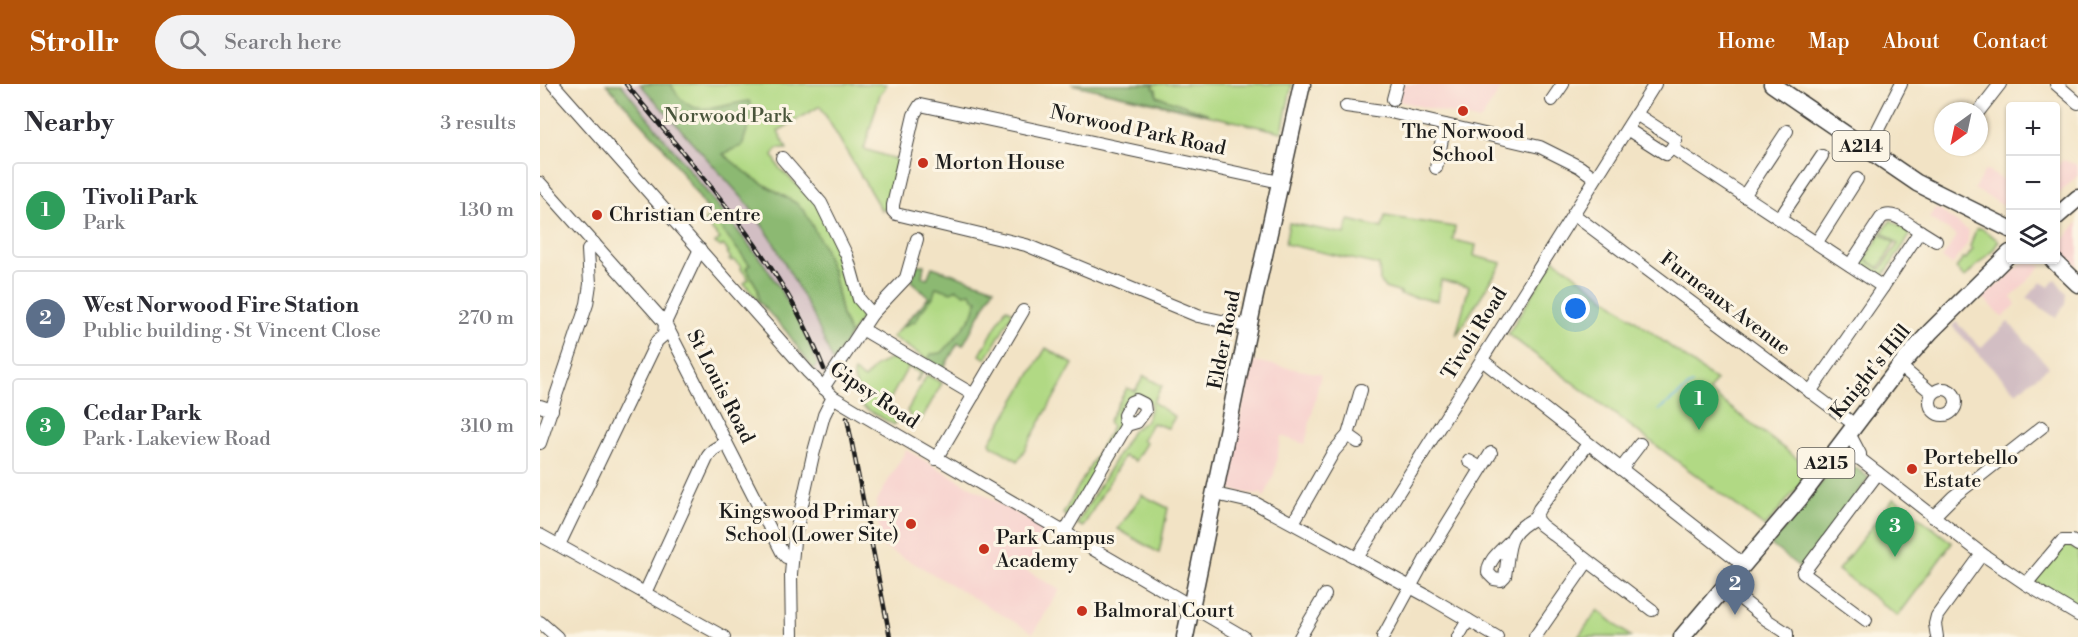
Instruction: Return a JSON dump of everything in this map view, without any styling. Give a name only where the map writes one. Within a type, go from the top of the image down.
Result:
[{"type":"main road","name":"Elder Road","points":[[1185,637],[1302,84]]},
{"type":"main road","name":"A214","points":[[1772,84],[1791,89],[1868,151],[1929,190],[2006,227]]},
{"type":"main road","points":[[2060,213],[2078,198]]},
{"type":"main road","name":"Knight's Hill","points":[[1682,637],[1726,587],[1834,454],[1900,366],[2006,258]]},
{"type":"main road","points":[[2057,264],[2078,284]]},
{"type":"street","name":"Gipsy Road","points":[[554,84],[833,397],[1244,637]]},
{"type":"street","points":[[1393,99],[1397,84]]},
{"type":"street","points":[[1552,100],[1563,84]]},
{"type":"street","name":"Tivoli Road","points":[[1356,558],[1655,84]]},
{"type":"street","points":[[1868,151],[1901,84]]},
{"type":"street","points":[[1986,102],[2000,84]]},
{"type":"street","points":[[2056,84],[2078,102]]},
{"type":"street","name":"Norwood Park Road","points":[[1250,327],[1188,312],[1026,244],[896,214],[893,211],[914,115],[918,106],[930,106],[1280,182]]},
{"type":"street","points":[[1346,106],[1390,112],[1540,147],[1580,167],[1595,178]]},
{"type":"street","points":[[1626,129],[1666,154],[1672,148],[1676,140],[1636,114]]},
{"type":"street","points":[[1436,168],[1445,125]]},
{"type":"street","points":[[1744,196],[1787,131]]},
{"type":"street","points":[[1672,148],[1883,287]]},
{"type":"street","points":[[1780,218],[1822,156]]},
{"type":"street","points":[[782,158],[821,203],[844,249],[859,299],[872,314]]},
{"type":"street","points":[[1817,242],[1857,179]]},
{"type":"street","name":"St Louis Road","points":[[540,183],[665,323],[784,556],[792,558]]},
{"type":"street","name":"Furneaux Avenue","points":[[1573,214],[1810,392],[1852,429]]},
{"type":"street","points":[[1850,265],[1881,218],[1886,215],[1892,215],[1936,241]]},
{"type":"street","points":[[1810,392],[1920,231]]},
{"type":"street","points":[[823,388],[872,314],[906,278],[917,239]]},
{"type":"street","points":[[540,443],[546,408],[587,304],[590,284],[588,250],[594,243]]},
{"type":"street","points":[[559,545],[657,341],[664,335],[665,323],[700,249]]},
{"type":"street","points":[[936,459],[1023,311]]},
{"type":"street","points":[[862,330],[974,395]]},
{"type":"street","points":[[1482,360],[1744,565]]},
{"type":"street","points":[[1900,366],[1932,393]]},
{"type":"street","points":[[1293,523],[1334,451],[1353,439],[1361,390]]},
{"type":"street","points":[[792,637],[792,558],[813,455],[824,415],[833,397]]},
{"type":"street","points":[[1064,533],[1128,423]]},
{"type":"street","points":[[1933,517],[1953,497],[2042,427]]},
{"type":"street","points":[[1852,429],[1860,459]]},
{"type":"street","points":[[645,593],[708,456],[726,442]]},
{"type":"street","points":[[1509,542],[1523,525],[1535,518],[1539,508],[1588,444]]},
{"type":"street","points":[[1621,469],[1640,444]]},
{"type":"street","points":[[1383,637],[1410,586],[1491,453]]},
{"type":"street","points":[[1834,454],[1860,459],[1982,554],[2078,615]]},
{"type":"street","points":[[1469,461],[1481,468]]},
{"type":"street","points":[[1866,620],[1803,573],[1878,473]]},
{"type":"street","points":[[1215,494],[1255,503],[1410,586],[1497,637]]},
{"type":"street","points":[[1535,518],[1587,562],[1652,610]]},
{"type":"street","points":[[540,535],[724,637]]},
{"type":"street","points":[[2026,584],[2062,541],[2072,541],[2078,545]]},
{"type":"street","points":[[1937,637],[1935,624],[1937,616],[1982,554]]},
{"type":"street","points":[[1535,637],[1587,562]]},
{"type":"street","points":[[1726,587],[1787,633],[1787,637]]},
{"type":"street","points":[[1300,637],[1325,595]]},
{"type":"street","points":[[1458,637],[1468,620]]},
{"type":"street","points":[[540,622],[557,637]]},
{"type":"shaded area","points":[[606,84],[647,84],[753,178],[796,203],[824,248],[833,273],[842,316],[850,335],[823,377],[814,370],[786,331],[759,302],[758,289],[746,268],[750,265],[661,144]]},
{"type":"shaded area","name":"The Norwood School","points":[[1402,84],[1504,84],[1480,121],[1399,101]]},
{"type":"shaded area","points":[[2063,160],[2078,165],[2078,175],[2060,193],[2060,163]]},
{"type":"shaded area","points":[[1985,170],[2006,181],[2006,207],[1974,189]]},
{"type":"shaded area","points":[[1936,208],[1969,231],[1967,244],[1952,265],[1942,258],[1957,236],[1929,218]]},
{"type":"shaded area","points":[[2078,222],[2078,266],[2060,251],[2060,244]]},
{"type":"shaded area","points":[[2034,264],[2041,266],[2011,298],[2016,304],[2003,318],[1983,297],[2020,266]]},
{"type":"shaded area","points":[[2055,279],[2066,293],[2065,304],[2056,318],[2027,298],[2041,282],[2049,287]]},
{"type":"shaded area","points":[[1956,322],[1981,348],[2008,322],[2049,367],[2016,392],[1952,326]]},
{"type":"shaded area","points":[[1253,361],[1321,374],[1305,444],[1281,436],[1274,474],[1264,498],[1261,493],[1257,495],[1223,488]]},
{"type":"shaded area","name":"Park Campus Academy","points":[[906,450],[1048,531],[1026,570],[1060,590],[1033,633],[881,546],[876,502]]},
{"type":"green space","points":[[606,84],[621,84],[764,264],[800,325],[817,364],[814,370],[786,331],[759,302],[758,289],[746,268],[750,265],[661,144]]},
{"type":"green space","name":"Norwood Park","points":[[640,84],[671,84],[678,96],[696,108],[715,108],[749,101],[753,111],[742,146],[723,154],[753,178],[796,203],[805,212],[824,248],[833,273],[842,316],[850,335],[833,362],[814,317],[771,238],[746,202]]},
{"type":"green space","name":"Norwood Park","points":[[647,84],[886,84],[880,94],[864,149],[898,160],[887,209],[881,210],[820,106],[778,131],[787,149],[777,149],[773,156],[780,169],[818,204],[835,237],[841,259],[862,312],[861,319],[850,335],[842,316],[833,273],[824,249],[796,203],[753,178],[723,154]]},
{"type":"green space","points":[[1071,84],[1292,84],[1282,132]]},
{"type":"green space","points":[[1071,84],[1154,84],[1153,88],[1156,89],[1157,96],[1209,114]]},
{"type":"green space","points":[[711,215],[750,265],[746,268],[758,289],[759,302],[744,283],[749,279],[740,268],[742,267],[733,260],[729,260],[731,258],[727,253],[729,252],[723,245],[721,247],[715,243],[720,239],[704,221]]},
{"type":"green space","points":[[1385,216],[1455,227],[1453,240],[1476,245],[1474,256],[1502,263],[1456,336],[1469,286],[1441,280],[1438,301],[1400,295],[1401,293],[1385,288],[1380,281],[1379,265],[1285,244],[1289,223],[1345,234],[1349,220],[1382,228]]},
{"type":"green space","points":[[1891,220],[1911,234],[1882,278],[1878,278],[1857,264],[1863,256],[1866,258],[1881,234],[1895,243],[1879,268],[1866,260],[1879,269],[1881,269],[1898,244],[1882,232]]},
{"type":"green space","points":[[1981,228],[1999,241],[1993,250],[1964,278],[1956,268],[1973,249],[1970,247],[1976,229]]},
{"type":"green space","points":[[1554,259],[1716,381],[1709,391],[1812,470],[1765,527],[1508,334]]},
{"type":"green space","points":[[917,265],[924,265],[922,277],[927,279],[932,267],[994,288],[963,345],[958,343],[943,369],[892,337],[929,297],[911,281]]},
{"type":"green space","points":[[917,265],[924,265],[922,277],[927,279],[932,267],[994,288],[963,345],[958,343],[943,369],[928,360],[931,354],[941,353],[947,347],[973,314],[978,300],[973,298],[971,293],[964,294],[957,289],[951,292],[936,287],[933,297],[916,321],[902,327],[929,297],[911,281]]},
{"type":"green space","points":[[1006,308],[1013,312],[986,359],[980,355]]},
{"type":"green space","points":[[1046,348],[1073,364],[1018,461],[991,445],[990,442]]},
{"type":"green space","points":[[897,356],[924,371],[917,382],[920,373],[908,367],[884,410],[897,419],[894,425],[863,407],[853,375],[854,372],[864,379],[877,365]]},
{"type":"green space","points":[[927,375],[942,383],[920,422],[911,417],[907,411]]},
{"type":"green space","points":[[1144,376],[1162,386],[1153,402],[1175,417],[1168,428],[1152,423],[1142,440],[1146,443],[1135,461],[1124,456],[1083,527],[1077,524],[1132,431],[1147,420],[1151,405],[1149,401],[1138,394],[1131,396],[1122,405],[1118,415],[1120,426],[1070,518],[1063,514],[1112,427],[1108,422],[1127,388],[1135,391]]},
{"type":"green space","points":[[1839,464],[1858,469],[1869,478],[1802,569],[1771,545]]},
{"type":"green space","points":[[1142,495],[1168,508],[1159,553],[1118,529]]},
{"type":"green space","points":[[1894,498],[1952,543],[1898,616],[1838,570]]},
{"type":"green space","points":[[2066,544],[2078,551],[2078,606],[2032,580]]},
{"type":"green space","points":[[1598,610],[1631,637],[1578,637]]},
{"type":"waterway","points":[[1659,410],[1692,384]]},
{"type":"railway","points":[[626,84],[737,219],[786,291],[824,369]]},
{"type":"railway","points":[[847,418],[890,637]]},
{"type":"place","name":"The Norwood School","points":[[1463,111]]},
{"type":"place","name":"Morton House","points":[[923,163]]},
{"type":"place","name":"Christian Centre","points":[[597,215]]},
{"type":"place","name":"Tivoli Park","points":[[1699,430]]},
{"type":"place","name":"Portebello Estate","points":[[1912,469]]},
{"type":"place","name":"Kingswood Primary School (Lower Site)","points":[[911,524]]},
{"type":"place","name":"Park Campus Academy","points":[[984,549]]},
{"type":"place","name":"Cedar Park","points":[[1895,557]]},
{"type":"place","name":"Balmoral Court","points":[[1082,611]]},
{"type":"place","name":"West Norwood Fire Station","points":[[1735,615]]}]
